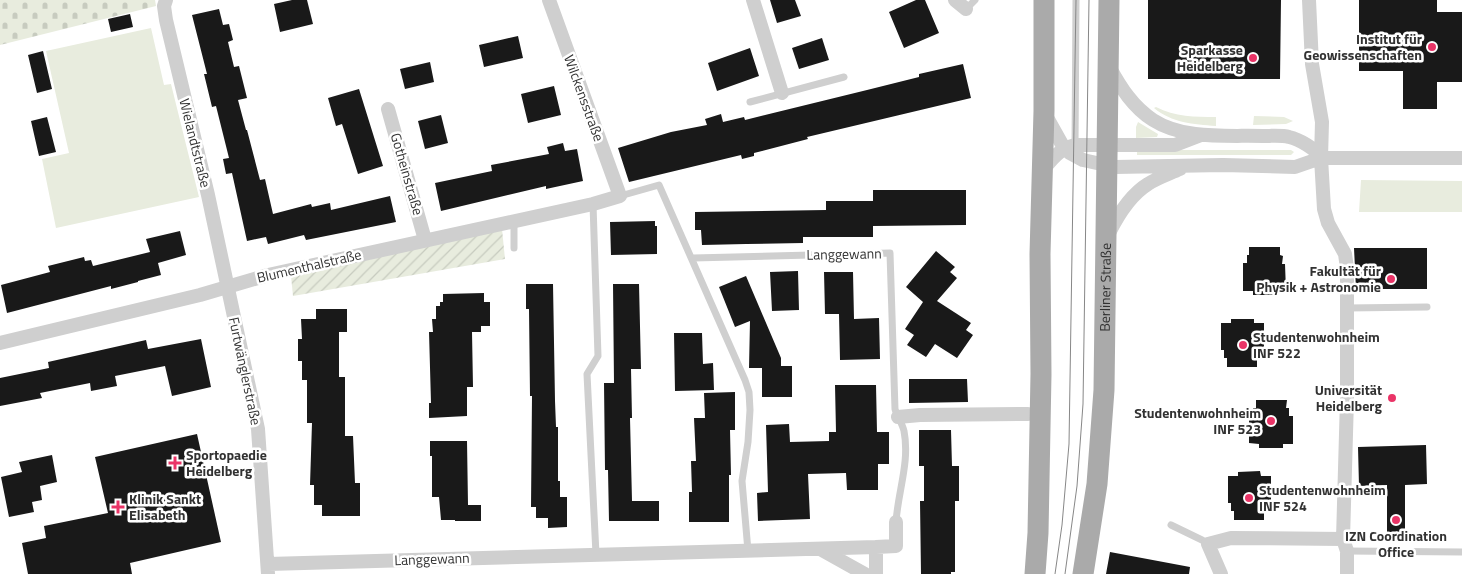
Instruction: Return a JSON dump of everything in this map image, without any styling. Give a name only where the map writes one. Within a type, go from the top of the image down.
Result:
[{"type":"main road","points":[[1034,574],[1038,532],[1041,384],[1040,254],[1044,111],[1044,0]]},
{"type":"main road","name":"Berliner Straße","points":[[1083,574],[1097,484],[1104,390],[1109,0]]},
{"type":"street","name":"Wielandtstraße","points":[[166,0],[164,6],[166,20],[208,195],[227,287]]},
{"type":"street","name":"Wilckensstraße","points":[[549,0],[620,196]]},
{"type":"street","points":[[753,0],[782,92]]},
{"type":"street","points":[[954,0],[971,4]]},
{"type":"street","points":[[1309,0],[1312,64],[1322,122],[1321,158],[1324,209],[1328,223],[1345,254],[1347,308],[1345,545],[1347,574]]},
{"type":"street","points":[[1108,64],[1122,91],[1142,113],[1170,128],[1201,134],[1289,137],[1318,153],[1321,158]]},
{"type":"street","name":"Gotheinstraße","points":[[388,109],[425,240]]},
{"type":"street","points":[[1044,111],[1069,146],[1070,153],[1083,160],[1175,145],[1201,134]]},
{"type":"street","points":[[1042,171],[1055,155],[1069,146],[1106,155],[1128,167],[1295,167],[1321,158],[1462,158]]},
{"type":"street","points":[[1105,240],[1116,219],[1134,195],[1147,184],[1186,166]]},
{"type":"street","name":"Blumenthalstraße","points":[[0,343],[227,287],[268,275],[594,204],[620,196]]},
{"type":"street","name":"Furtwänglerstraße","points":[[227,287],[258,429],[268,569]]},
{"type":"street","points":[[898,417],[1028,414]]},
{"type":"street","name":"Langgewann","points":[[268,569],[596,554],[896,546],[896,522]]},
{"type":"street","points":[[1221,574],[1208,544],[1231,538],[1345,545]]},
{"type":"street","points":[[876,547],[876,574]]},
{"type":"street","points":[[819,548],[865,574]]},
{"type":"lane","points":[[1069,146],[1076,0]]},
{"type":"lane","points":[[750,102],[844,77]]},
{"type":"lane","points":[[620,196],[659,185],[746,380],[749,392],[748,442],[742,480],[748,551]]},
{"type":"lane","points":[[594,204],[598,356],[587,374],[596,554]]},
{"type":"lane","points":[[514,220],[514,248]]},
{"type":"lane","name":"Langgewann","points":[[693,258],[890,253],[895,408],[904,429],[906,460],[896,522]]},
{"type":"lane","points":[[1347,308],[1427,307]]},
{"type":"lane","points":[[1171,526],[1208,544]]},
{"type":"lane","points":[[1345,545],[1462,552]]},
{"type":"green space","points":[[0,0],[155,0],[156,6],[0,45]]},
{"type":"green space","points":[[151,28],[164,85],[171,84],[199,197],[56,228],[42,159],[69,153],[46,51]]},
{"type":"green space","points":[[1156,107],[1178,115],[1216,117],[1216,126],[1175,120],[1154,108]]},
{"type":"green space","points":[[1254,116],[1284,117],[1293,121],[1286,124],[1253,125]]},
{"type":"green space","points":[[1138,122],[1158,134],[1157,137],[1136,138]]},
{"type":"green space","points":[[1137,150],[1291,150],[1294,152],[1291,155],[1137,155]]},
{"type":"green space","points":[[1361,180],[1462,181],[1462,212],[1359,212]]},
{"type":"green space","points":[[502,229],[505,259],[293,296],[291,276]]},
{"type":"building","points":[[292,0],[307,0],[313,24],[280,32],[274,4]]},
{"type":"building","points":[[770,0],[795,0],[801,16],[777,23]]},
{"type":"building","points":[[916,0],[925,0],[939,33],[904,48],[889,12]]},
{"type":"building","points":[[1148,0],[1281,0],[1280,79],[1148,79]]},
{"type":"building","name":"Institut für Geowissenschaften","points":[[1359,0],[1437,0],[1437,12],[1462,12],[1462,82],[1437,82],[1437,109],[1403,109],[1403,71],[1359,71]]},
{"type":"building","points":[[219,9],[223,25],[229,24],[233,40],[228,42],[234,67],[239,66],[247,98],[238,100],[260,180],[265,179],[273,214],[311,204],[312,207],[330,203],[331,210],[390,196],[396,222],[306,240],[304,235],[268,244],[266,237],[247,241],[232,173],[226,174],[223,159],[229,158],[216,106],[212,107],[204,74],[207,74],[192,15]]},
{"type":"building","points":[[130,14],[133,27],[111,32],[108,19]]},
{"type":"building","points":[[518,36],[523,58],[484,67],[479,45]]},
{"type":"building","points":[[822,38],[829,60],[799,69],[792,48]]},
{"type":"building","points":[[750,48],[759,76],[717,91],[708,63]]},
{"type":"building","points":[[43,51],[52,89],[37,93],[28,55]]},
{"type":"building","points":[[430,62],[434,82],[405,89],[400,69]]},
{"type":"building","points":[[963,64],[971,98],[807,137],[808,139],[754,153],[754,156],[742,159],[741,155],[629,182],[618,148],[671,132],[707,125],[705,119],[721,114],[723,122],[744,117],[745,120],[919,77],[919,74]]},
{"type":"building","points":[[554,86],[561,115],[528,123],[521,94]]},
{"type":"building","points":[[359,89],[383,166],[358,174],[342,124],[336,126],[328,98]]},
{"type":"building","points":[[441,115],[448,143],[425,149],[418,121]]},
{"type":"building","points":[[47,117],[56,152],[39,156],[31,121]]},
{"type":"building","points":[[563,143],[565,151],[577,149],[583,181],[546,189],[546,186],[441,211],[435,183],[492,171],[491,165],[549,154],[547,147]]},
{"type":"building","points":[[873,190],[966,190],[966,225],[873,226],[873,237],[803,237],[803,243],[702,245],[701,230],[695,230],[695,212],[826,210],[826,201],[873,201]]},
{"type":"building","points":[[655,221],[655,226],[657,226],[657,254],[611,255],[610,222]]},
{"type":"building","points":[[180,231],[186,255],[158,263],[161,275],[111,289],[111,286],[7,313],[1,285],[50,272],[48,266],[84,257],[85,261],[91,260],[93,266],[150,252],[146,239]]},
{"type":"building","points":[[1249,247],[1280,247],[1280,255],[1283,256],[1282,264],[1285,264],[1286,291],[1276,291],[1276,295],[1253,295],[1253,291],[1243,291],[1243,263],[1247,263]]},
{"type":"building","name":"Fakultät für Physik + Astronomie","points":[[1354,248],[1427,248],[1427,289],[1356,289]]},
{"type":"building","points":[[936,251],[955,267],[950,272],[957,278],[937,301],[971,323],[966,330],[973,335],[957,358],[935,344],[926,357],[907,345],[914,335],[905,329],[923,302],[906,287]]},
{"type":"building","points":[[798,271],[799,310],[772,311],[770,272]]},
{"type":"building","points":[[824,272],[853,272],[854,319],[879,318],[880,359],[840,360],[839,314],[825,314]]},
{"type":"building","points":[[746,276],[781,358],[781,366],[792,366],[792,397],[762,397],[762,368],[749,368],[750,321],[735,327],[719,287]]},
{"type":"building","points":[[526,284],[553,284],[558,481],[560,481],[560,497],[567,497],[567,527],[548,528],[548,518],[536,518],[536,507],[531,507],[532,396],[530,396],[529,309],[526,309]]},
{"type":"building","points":[[613,284],[639,284],[641,369],[631,369],[632,501],[659,501],[659,521],[609,521],[608,470],[605,470],[604,383],[614,383]]},
{"type":"building","points":[[484,293],[484,302],[490,302],[490,326],[481,326],[481,332],[472,332],[473,387],[467,387],[467,416],[429,418],[429,403],[431,403],[429,332],[433,332],[432,319],[436,319],[436,306],[440,306],[440,302],[443,302],[443,294]]},
{"type":"building","points":[[316,309],[347,309],[347,332],[339,332],[339,377],[345,377],[345,436],[353,436],[355,483],[360,483],[360,516],[322,516],[322,505],[314,505],[314,485],[310,485],[312,423],[307,423],[307,380],[302,380],[302,361],[298,361],[298,339],[302,339],[301,319],[316,319]]},
{"type":"building","name":"Studentenwohnheim INF 522","points":[[1231,319],[1254,319],[1254,323],[1264,323],[1264,350],[1260,350],[1260,359],[1257,359],[1257,367],[1227,367],[1227,358],[1224,358],[1224,350],[1221,350],[1221,323],[1231,323]]},
{"type":"building","points":[[674,333],[702,333],[703,364],[713,363],[714,390],[675,391]]},
{"type":"building","points":[[201,339],[211,387],[172,396],[165,366],[115,376],[117,386],[91,391],[90,383],[40,393],[42,398],[0,406],[0,378],[49,368],[48,362],[146,340],[148,349]]},
{"type":"building","points":[[909,379],[967,379],[968,402],[909,403]]},
{"type":"building","points":[[835,385],[876,385],[877,432],[889,432],[889,464],[878,464],[878,490],[847,490],[846,473],[808,474],[810,519],[758,521],[757,493],[768,492],[766,425],[789,424],[790,442],[829,441],[829,432],[836,432]]},
{"type":"building","points":[[735,392],[735,430],[730,430],[729,522],[689,522],[689,492],[692,492],[691,461],[696,461],[694,418],[705,418],[704,393]]},
{"type":"building","name":"Studentenwohnheim INF 523","points":[[1256,400],[1287,400],[1286,408],[1289,408],[1289,416],[1293,416],[1293,444],[1283,444],[1283,448],[1259,448],[1259,444],[1249,443],[1249,417],[1253,417],[1253,408],[1256,408]]},
{"type":"building","points":[[919,430],[951,430],[952,466],[959,466],[959,501],[955,501],[955,572],[951,572],[951,574],[921,574],[920,501],[924,501],[924,466],[919,466]]},
{"type":"building","points":[[197,434],[221,542],[130,563],[132,574],[28,574],[22,543],[46,538],[44,526],[108,513],[95,457]]},
{"type":"building","points":[[430,441],[467,441],[468,505],[481,505],[481,521],[441,520],[439,497],[432,497]]},
{"type":"building","points":[[1426,445],[1427,484],[1405,485],[1405,532],[1387,532],[1387,485],[1359,486],[1358,447]]},
{"type":"building","points":[[52,455],[57,482],[40,486],[42,500],[32,502],[34,512],[9,517],[1,477],[22,472],[19,462]]},
{"type":"building","name":"Studentenwohnheim INF 524","points":[[1260,471],[1261,476],[1271,476],[1271,503],[1267,503],[1264,520],[1234,520],[1234,511],[1231,511],[1231,503],[1228,503],[1228,476],[1238,476],[1238,472]]},
{"type":"building","points":[[1110,552],[1190,567],[1189,574],[1106,574]]},
{"type":"tram line","points":[[1055,574],[1062,525],[1069,444],[1076,0]]},
{"type":"tram line","points":[[1065,574],[1077,486],[1083,404],[1089,0]]},
{"type":"place","name":"Institut für Geowissenschaften","points":[[1432,47]]},
{"type":"place","name":"Sparkasse Heidelberg","points":[[1253,58]]},
{"type":"place","name":"Fakultät für Physik + Astronomie","points":[[1391,279]]},
{"type":"place","name":"Studentenwohnheim INF 522","points":[[1243,345]]},
{"type":"place","name":"Universität Heidelberg","points":[[1392,398]]},
{"type":"place","name":"Studentenwohnheim INF 523","points":[[1271,421]]},
{"type":"place","name":"Sportopaedie Heidelberg","points":[[175,463]]},
{"type":"place","name":"Studentenwohnheim INF 524","points":[[1249,498]]},
{"type":"place","name":"Klinik Sankt Elisabeth","points":[[118,507]]},
{"type":"place","name":"IZN Coordination Office","points":[[1396,520]]}]
